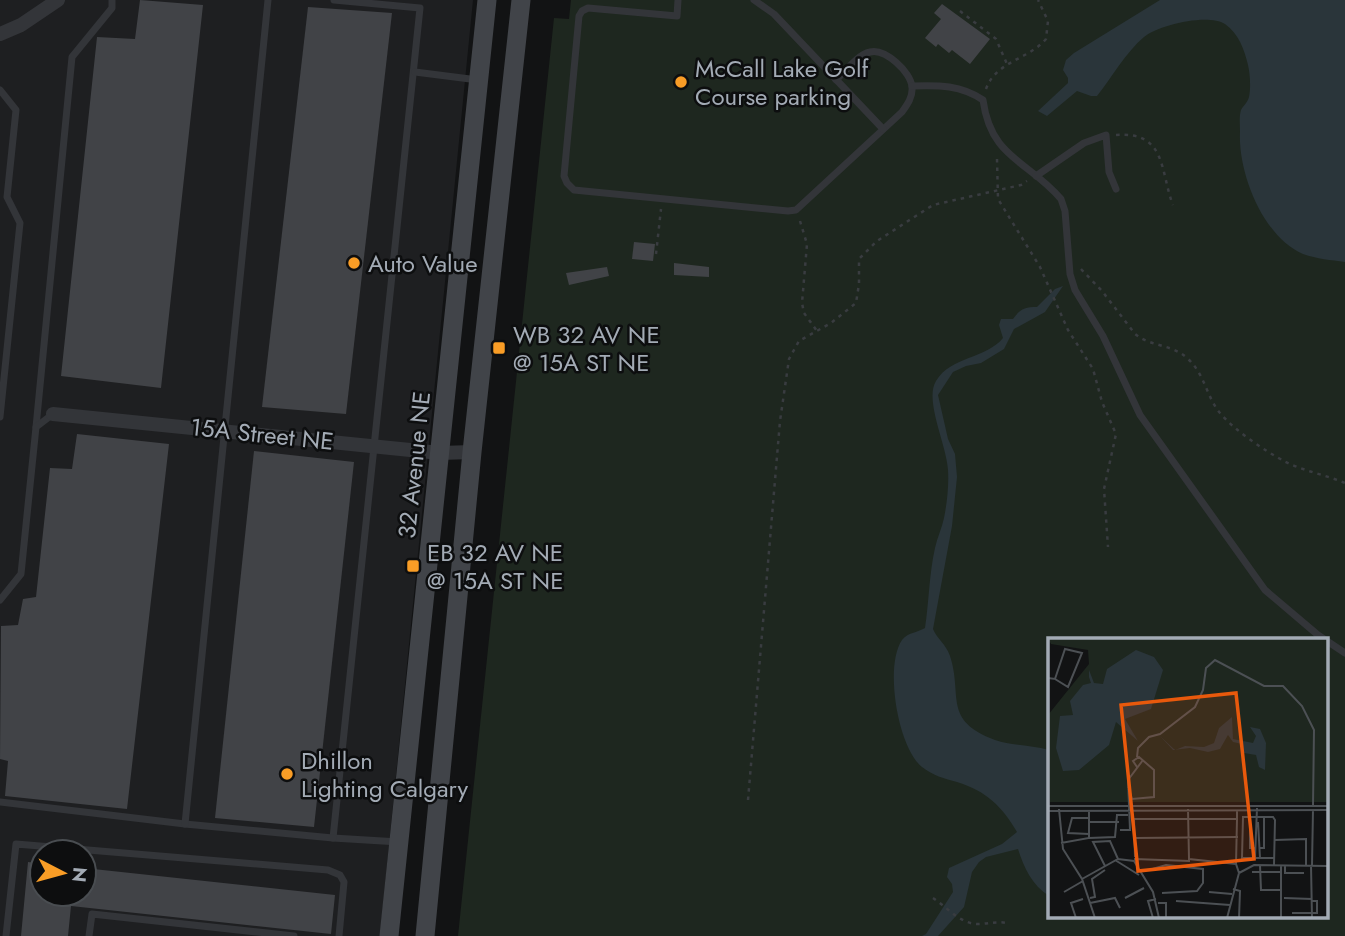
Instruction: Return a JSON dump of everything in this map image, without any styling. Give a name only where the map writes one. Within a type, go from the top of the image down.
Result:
[{"type":"main road","name":"32 Avenue NE","points":[[389,936],[487,0]]},
{"type":"main road","points":[[425,936],[472,452],[522,0]]},
{"type":"street","points":[[0,34],[21,25],[58,0]]},
{"type":"street","name":"15A Street NE","points":[[53,414],[440,453],[472,452]]},
{"type":"lane","points":[[0,600],[21,573],[72,57],[112,8],[112,0]]},
{"type":"lane","points":[[185,824],[268,0]]},
{"type":"lane","points":[[333,838],[420,8],[334,0]]},
{"type":"lane","points":[[678,0],[677,16],[588,8],[582,10],[579,16],[564,176],[574,190],[796,210],[902,112],[910,101],[912,86],[908,76],[892,60],[876,51],[866,52],[836,80]]},
{"type":"lane","points":[[754,0],[774,14],[883,129]]},
{"type":"lane","points":[[415,72],[478,80]]},
{"type":"lane","points":[[912,86],[945,85],[969,91],[983,100],[985,114],[997,142],[1061,199],[1070,274],[1075,290],[1103,336],[1140,415],[1265,590],[1322,638]]},
{"type":"lane","points":[[0,90],[16,110],[8,197],[20,223],[0,416]]},
{"type":"lane","points":[[1036,176],[1084,143],[1106,135],[1109,172],[1116,189]]},
{"type":"lane","points":[[36,427],[53,414]]},
{"type":"lane","points":[[1328,642],[1345,653]]},
{"type":"lane","points":[[0,802],[185,824],[399,842]]},
{"type":"lane","points":[[6,936],[16,844],[328,870],[340,875],[345,881],[339,936]]},
{"type":"lane","points":[[89,936],[92,914],[294,936]]},
{"type":"path","points":[[983,100],[989,82],[1007,64],[1030,53],[1046,39],[1048,21],[1038,0]]},
{"type":"path","points":[[960,11],[996,39],[1007,64]]},
{"type":"path","points":[[1106,135],[1135,135],[1152,145],[1159,154],[1172,205]]},
{"type":"path","points":[[997,142],[998,199],[1040,267],[1068,330],[1093,369],[1102,402],[1116,434],[1104,489],[1108,547]]},
{"type":"path","points":[[748,800],[780,421],[789,359],[799,341],[856,303],[859,259],[877,241],[933,205],[1021,185],[1036,176]]},
{"type":"path","points":[[796,210],[807,244],[802,303],[804,313],[817,331]]},
{"type":"path","points":[[656,254],[660,218]]},
{"type":"path","points":[[1068,253],[1135,334],[1150,343],[1177,350],[1188,359],[1205,380],[1215,407],[1222,416],[1259,446],[1286,462],[1345,483]]},
{"type":"path","points":[[933,898],[961,920],[970,923],[1007,923]]},
{"type":"shaded area","points":[[0,0],[473,0],[380,936],[0,936]]},
{"type":"shaded area","points":[[571,0],[1345,0],[1345,936],[458,936],[554,18],[569,19]]},
{"type":"shaded area","points":[[1160,0],[1345,0],[1345,262],[1308,256],[1289,246],[1276,234],[1256,202],[1243,166],[1240,148],[1240,115],[1249,97],[1249,68],[1240,42],[1225,24],[1196,20],[1160,28],[1144,37],[1131,50],[1097,96],[1077,91],[1047,116],[1038,111],[1068,83],[1063,70],[1066,60]]},
{"type":"shaded area","points":[[1063,286],[1045,312],[1014,329],[1004,349],[981,363],[953,372],[938,395],[948,439],[955,454],[957,477],[952,526],[933,629],[950,656],[958,706],[967,724],[995,740],[1048,750],[1048,895],[1029,876],[1018,849],[986,857],[972,872],[964,907],[938,936],[922,936],[926,934],[953,892],[947,877],[949,868],[1002,844],[1017,832],[999,807],[985,795],[922,767],[906,743],[896,706],[894,668],[897,652],[904,637],[925,628],[933,558],[947,500],[947,460],[934,411],[933,389],[942,373],[950,367],[987,350],[1003,338],[999,325],[1001,319],[1013,319],[1023,309],[1037,307],[1055,289]]},
{"type":"building","points":[[140,0],[203,5],[161,388],[61,376],[97,37],[135,39]]},
{"type":"building","points":[[942,4],[990,39],[970,64],[952,50],[949,53],[925,38],[941,19],[934,13]]},
{"type":"building","points":[[308,7],[392,13],[346,414],[262,407]]},
{"type":"building","points":[[634,242],[655,244],[653,261],[632,259]]},
{"type":"building","points":[[674,263],[709,267],[709,277],[674,275]]},
{"type":"building","points":[[607,267],[609,276],[569,285],[566,273]]},
{"type":"building","points":[[77,434],[169,444],[127,809],[5,796],[8,761],[0,759],[1,626],[18,625],[23,599],[36,597],[50,468],[72,469]]},
{"type":"building","points":[[254,451],[354,462],[314,827],[215,818]]},
{"type":"building","points":[[28,862],[28,908],[71,908],[68,936],[21,936]]},
{"type":"building","points":[[98,870],[335,895],[331,934],[90,908],[98,908]]},
{"type":"place","name":"McCall Lake Golf Course parking","points":[[681,82]]},
{"type":"place","name":"Auto Value","points":[[354,263]]},
{"type":"place","name":"WB 32 AV NE @ 15A ST NE","points":[[499,348]]},
{"type":"place","name":"EB 32 AV NE @ 15A ST NE","points":[[413,566]]},
{"type":"place","name":"Dhillon Lighting Calgary","points":[[287,774]]}]
